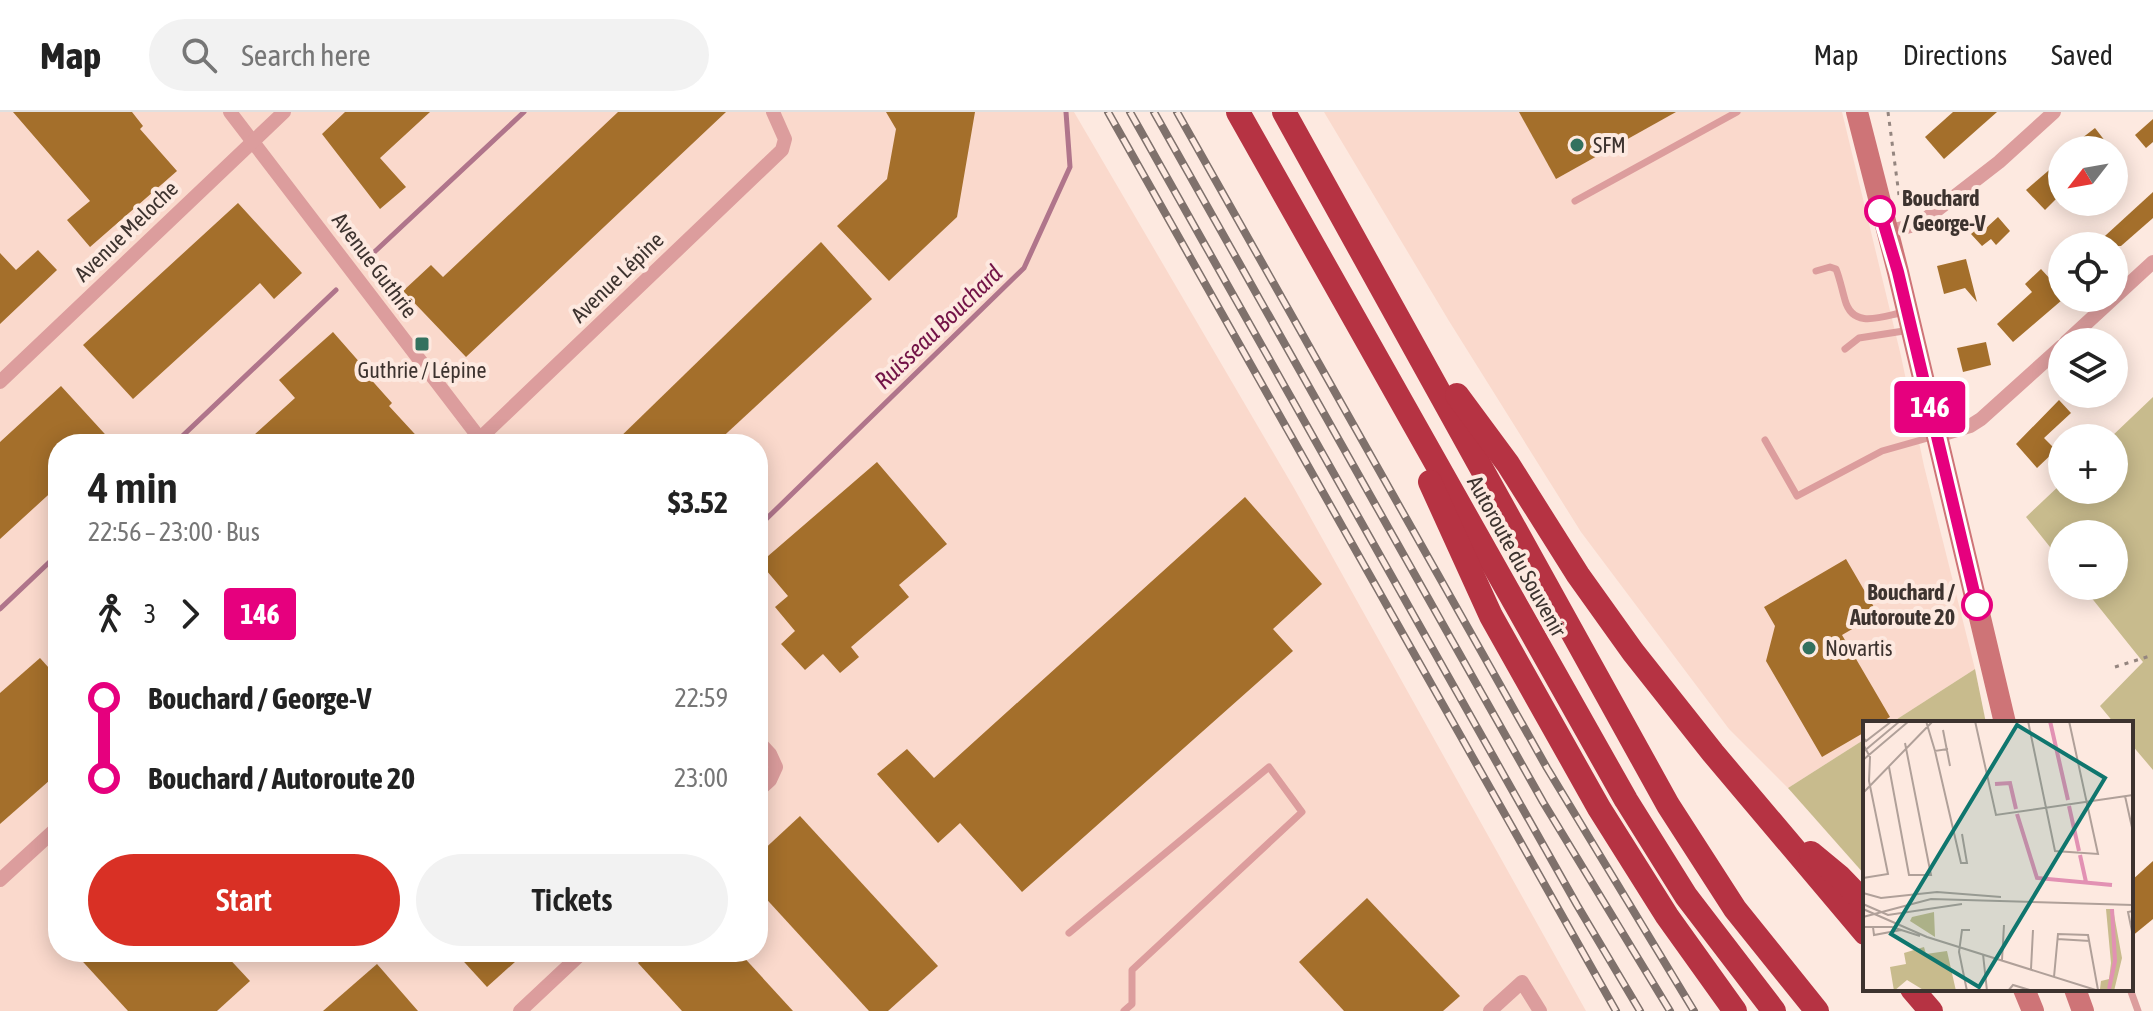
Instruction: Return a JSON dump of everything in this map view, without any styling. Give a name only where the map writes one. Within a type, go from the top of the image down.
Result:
[{"type":"highway","name":"Autoroute du Souvenir","points":[[1238,112],[1626,800],[1693,906],[1774,1011]]},
{"type":"highway","name":"Autoroute du Souvenir","points":[[1284,112],[1676,818],[1735,909],[1817,1011]]},
{"type":"highway","points":[[1354,316],[1491,616],[1627,853],[1667,916],[1735,1011]]},
{"type":"highway","points":[[1403,323],[1508,464],[1616,629],[1690,725],[1863,931]]},
{"type":"highway","points":[[1766,815],[1840,877],[1863,901]]},
{"type":"highway","points":[[1914,991],[1931,1011]]},
{"type":"main road","points":[[1857,112],[2005,717]]},
{"type":"main road","points":[[2025,991],[2033,1011]]},
{"type":"main road","points":[[2076,991],[2083,1011]]},
{"type":"street","name":"Avenue Guthrie","points":[[230,112],[473,434]]},
{"type":"street","name":"Avenue Meloche","points":[[0,382],[284,112]]},
{"type":"street","name":"Avenue Lépine","points":[[487,434],[782,150],[785,139],[773,112]]},
{"type":"street","points":[[1886,232],[1919,224],[1999,162],[2054,112]]},
{"type":"street","points":[[2081,328],[2153,262]]},
{"type":"street","points":[[1937,436],[1977,422],[2048,358]]},
{"type":"street","points":[[768,752],[776,767],[768,782]]},
{"type":"street","points":[[0,880],[48,836]]},
{"type":"street","points":[[520,1011],[572,962]]},
{"type":"street","points":[[1490,1011],[1522,982],[1540,1011]]},
{"type":"lane","points":[[1575,201],[1737,112]]},
{"type":"lane","points":[[1816,271],[1830,267],[1836,269],[1847,307],[1857,318],[1909,320]]},
{"type":"lane","points":[[1845,349],[1859,338],[1909,320]]},
{"type":"lane","points":[[1765,440],[1797,496],[1882,451],[1937,436]]},
{"type":"lane","points":[[1069,933],[1269,767],[1302,812],[1132,970],[1132,1004],[1124,1011]]},
{"type":"lane","points":[[2131,991],[2138,1011]]},
{"type":"path","points":[[1888,112],[1900,205]]},
{"type":"path","points":[[2115,667],[2153,655]]},
{"type":"shaded area","points":[[0,112],[1074,112],[1294,488],[1586,1011],[0,1011]]},
{"type":"shaded area","points":[[1324,112],[1842,112],[1901,356],[1924,466],[1975,669],[1894,721],[1863,721],[1863,740],[1788,788],[1729,729],[1581,532],[1449,321]]},
{"type":"shaded area","points":[[2153,397],[2153,770],[2133,746],[2133,721],[2112,721],[2100,706],[2143,662],[2093,600],[2128,600],[2128,520],[2048,520],[2048,544],[2026,517],[2048,496],[2048,504],[2128,504],[2128,424],[2125,424]]},
{"type":"shaded area","points":[[1975,669],[1986,721],[1894,721]]},
{"type":"shaded area","points":[[1863,740],[1863,873],[1788,788]]},
{"type":"building","points":[[13,112],[132,112],[143,126],[140,129],[177,171],[90,247],[67,220],[90,201]]},
{"type":"building","points":[[345,112],[430,112],[380,158],[406,187],[380,209],[322,134]]},
{"type":"building","points":[[618,112],[726,112],[466,357],[403,291],[431,265],[443,277]]},
{"type":"building","points":[[886,112],[975,112],[957,217],[889,281],[837,226],[887,179],[896,129]]},
{"type":"building","name":"SFM","points":[[1519,112],[1676,112],[1556,179]]},
{"type":"building","points":[[1953,112],[1997,112],[1944,159],[1925,137]]},
{"type":"building","points":[[2153,119],[2153,142],[2146,148],[2135,135]]},
{"type":"building","points":[[2095,128],[2101,136],[2085,136]]},
{"type":"building","points":[[2048,171],[2048,207],[2045,210],[2026,190]]},
{"type":"building","points":[[2153,192],[2153,218],[2128,240],[2128,232],[2109,232]]},
{"type":"building","points":[[238,203],[302,273],[274,299],[260,283],[133,399],[83,345]]},
{"type":"building","points":[[1998,217],[2010,231],[1996,245],[1991,239],[1982,246],[1971,234],[1982,225],[1985,229]]},
{"type":"building","points":[[821,242],[872,299],[726,434],[623,434]]},
{"type":"building","points":[[38,250],[57,270],[0,324],[0,253],[16,270]]},
{"type":"building","points":[[1966,259],[1977,302],[1965,288],[1944,294],[1937,266]]},
{"type":"building","points":[[2041,269],[2048,277],[2048,312],[2013,342],[1997,324],[2032,292],[2025,284]]},
{"type":"building","points":[[333,332],[392,403],[389,406],[415,434],[255,434],[295,398],[279,380]]},
{"type":"building","points":[[1986,342],[1991,365],[1963,372],[1957,348]]},
{"type":"building","points":[[61,386],[105,434],[48,434],[48,495],[0,539],[0,442]]},
{"type":"building","points":[[2051,408],[2066,408],[2071,413],[2059,424],[2048,424],[2048,434],[2044,438],[2048,442],[2048,458],[2037,468],[2016,444]]},
{"type":"building","points":[[877,462],[947,544],[899,585],[909,597],[851,647],[859,657],[840,673],[823,654],[805,670],[781,644],[795,631],[775,607],[788,596],[768,572],[768,556]]},
{"type":"building","points":[[1245,497],[1322,584],[1273,629],[1293,651],[1022,892],[960,823],[938,843],[877,774],[907,749],[934,778]]},
{"type":"building","name":"Novartis","points":[[1846,559],[1878,614],[1842,635],[1890,717],[1883,721],[1863,721],[1863,733],[1822,757],[1766,661],[1775,626],[1764,607]]},
{"type":"building","points":[[40,658],[48,667],[48,782],[0,824],[0,693]]},
{"type":"building","points":[[800,816],[938,966],[888,1011],[869,1011],[768,901],[768,846]]},
{"type":"building","points":[[2153,861],[2153,919],[2133,935],[2133,879]]},
{"type":"building","points":[[1367,898],[1460,996],[1443,1011],[1344,1011],[1299,962]]},
{"type":"building","points":[[83,962],[232,962],[250,981],[217,1011],[128,1011]]},
{"type":"building","points":[[464,962],[515,962],[487,987]]},
{"type":"building","points":[[748,962],[793,1011],[682,1011],[638,963]]},
{"type":"building","points":[[377,964],[418,1011],[323,1011]]},
{"type":"waterway","points":[[369,257],[524,112]]},
{"type":"waterway","name":"Ruisseau Bouchard","points":[[768,517],[1024,268],[1070,167],[1066,112]]},
{"type":"waterway","points":[[185,434],[336,290]]},
{"type":"waterway","points":[[0,609],[48,563]]},
{"type":"railway","points":[[1108,112],[1616,1011]]},
{"type":"railway","points":[[1130,112],[1577,905],[1640,1011]]},
{"type":"railway","points":[[1154,112],[1543,802],[1670,1011]]},
{"type":"railway","points":[[1177,112],[1547,768],[1694,1011]]},
{"type":"bus line","name":"146","points":[[1880,211],[1898,272],[1977,605]]},
{"type":"place","name":"SFM","points":[[1577,145]]},
{"type":"place","name":"Bouchard / George-V","points":[[1880,211]]},
{"type":"place","name":"Guthrie / Lépine","points":[[422,344]]},
{"type":"place","name":"Bouchard / Autoroute 20","points":[[1977,605]]},
{"type":"place","name":"Novartis","points":[[1809,648]]}]
